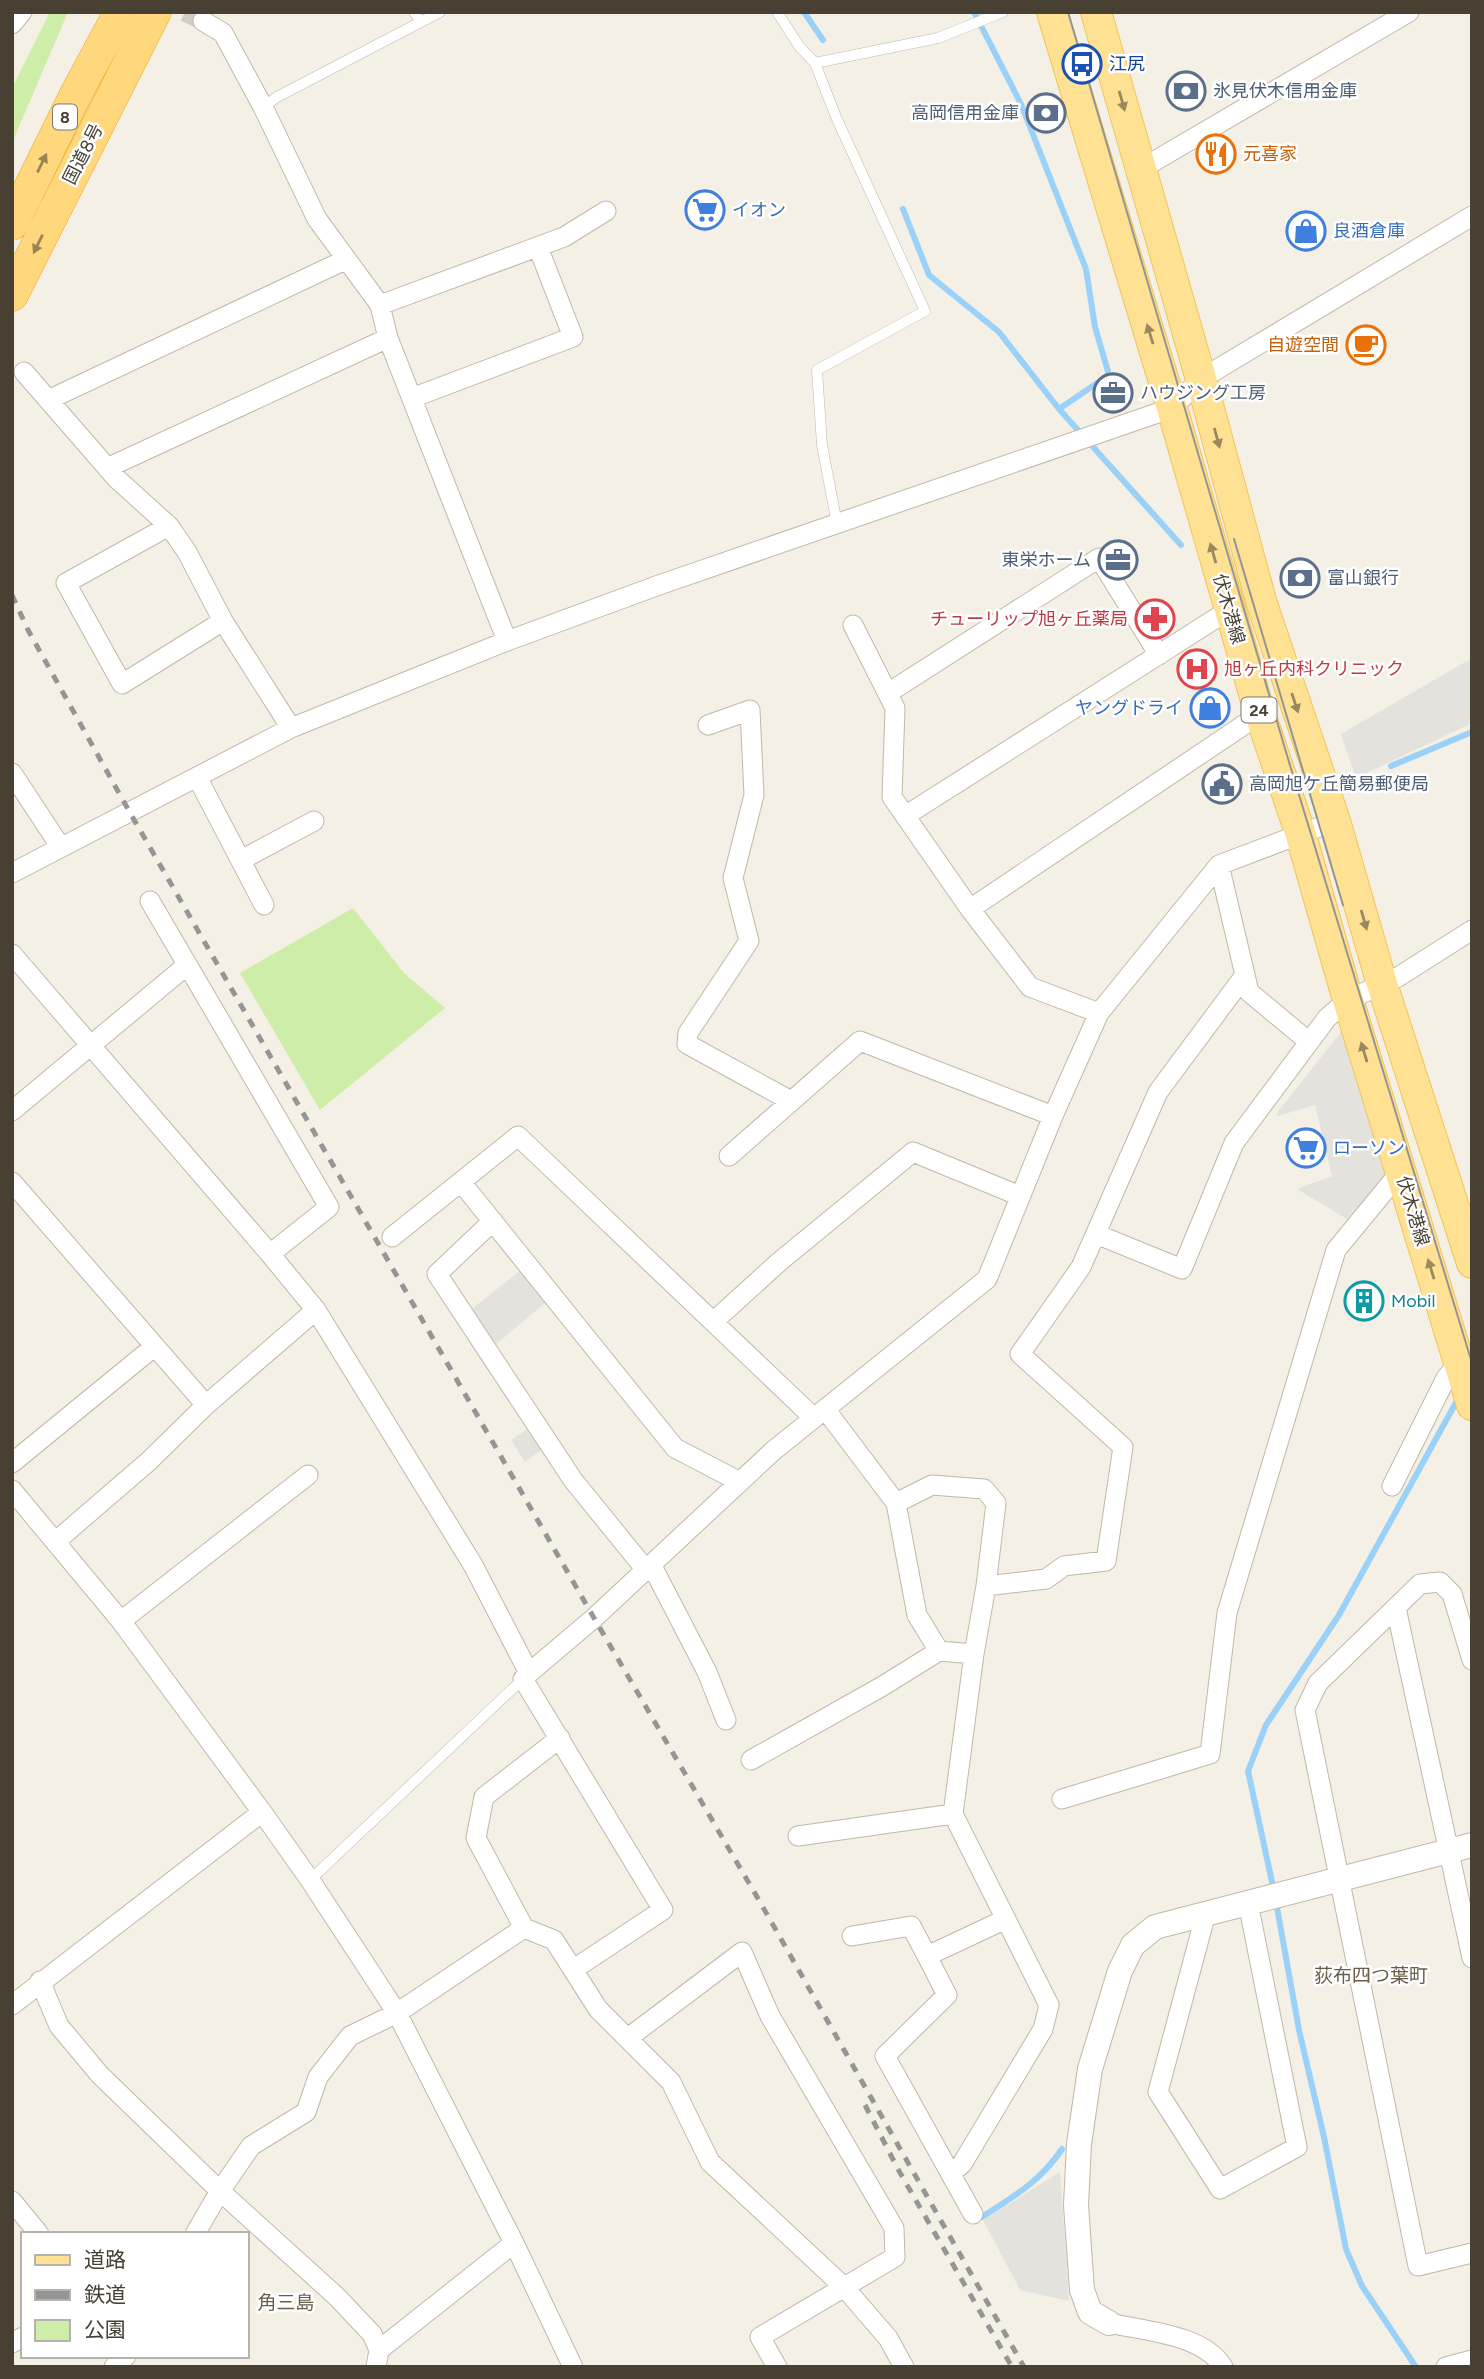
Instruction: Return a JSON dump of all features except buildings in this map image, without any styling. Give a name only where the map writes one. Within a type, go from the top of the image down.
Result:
[{"type":"highway","name":"8","points":[[77,92],[107,12]]},
{"type":"highway","name":"国道8号","points":[[12,224],[120,12]]},
{"type":"highway","name":"国道8号","points":[[12,295],[155,12]]},
{"type":"highway","name":"8","points":[[79,161],[139,71],[173,12]]},
{"type":"main road","name":"伏木港線","points":[[1052,12],[1172,408],[1260,714],[1300,832],[1348,1000],[1472,1405]]},
{"type":"main road","name":"伏木港線","points":[[1096,12],[1201,379],[1261,601],[1335,821],[1382,984],[1472,1262]]},
{"type":"street","points":[[12,24],[22,12]]},
{"type":"street","points":[[1141,169],[1409,12]]},
{"type":"street","points":[[203,21],[223,33],[263,107],[317,219],[380,305],[388,338],[507,641]]},
{"type":"street","points":[[380,305],[564,237],[606,211]]},
{"type":"street","points":[[12,873],[291,728],[507,641],[1172,408],[1201,379],[1472,216]]},
{"type":"street","points":[[412,398],[573,337],[538,247]]},
{"type":"street","points":[[48,400],[345,260]]},
{"type":"street","points":[[107,468],[388,338]]},
{"type":"street","points":[[24,373],[107,468],[169,526],[187,552],[223,621],[291,728]]},
{"type":"street","points":[[169,526],[66,583],[122,684],[223,621]]},
{"type":"street","points":[[888,693],[1099,558],[1159,655]]},
{"type":"street","points":[[905,816],[1229,610]]},
{"type":"street","points":[[853,625],[895,708],[892,797],[970,909],[1030,987],[1099,1013]]},
{"type":"street","points":[[708,725],[750,709],[754,795],[733,878],[749,942],[688,1033],[687,1044],[791,1101]]},
{"type":"street","points":[[970,909],[1260,714]]},
{"type":"street","points":[[12,774],[61,846]]},
{"type":"street","points":[[197,777],[264,905]]},
{"type":"street","points":[[241,860],[314,821]]},
{"type":"street","points":[[526,1676],[594,1618],[740,1482],[819,1413],[986,1279],[1099,1013],[1219,865],[1300,832],[1335,821]]},
{"type":"street","points":[[1219,865],[1249,992],[1308,1041]]},
{"type":"street","points":[[150,901],[329,1207],[270,1254]]},
{"type":"street","points":[[1096,1234],[1182,1269],[1234,1143],[1327,1018],[1348,1000],[1398,977],[1472,930]]},
{"type":"street","points":[[12,954],[316,1310],[473,1565],[559,1738],[663,1910],[574,1969]]},
{"type":"street","points":[[12,1111],[186,966]]},
{"type":"street","points":[[986,1586],[1046,1579],[1064,1566],[1107,1561],[1123,1447],[1020,1354],[1081,1267],[1158,1092],[1245,975]]},
{"type":"street","points":[[729,1156],[860,1041],[1053,1116]]},
{"type":"street","points":[[392,1237],[518,1136],[713,1322],[819,1413],[896,1503],[917,1615],[939,1651]]},
{"type":"street","points":[[713,1322],[779,1262],[913,1152],[1020,1196]]},
{"type":"street","points":[[1062,1799],[1210,1754],[1227,1613],[1336,1250],[1401,1171]]},
{"type":"street","points":[[12,1182],[206,1405]]},
{"type":"street","points":[[461,1182],[676,1448],[740,1482]]},
{"type":"street","points":[[493,1221],[437,1274],[573,1480],[648,1567],[708,1672],[726,1720]]},
{"type":"street","points":[[55,1542],[316,1310]]},
{"type":"street","points":[[12,1463],[155,1346]]},
{"type":"street","points":[[1392,1486],[1446,1378],[1459,1362]]},
{"type":"street","points":[[121,1621],[308,1475]]},
{"type":"street","points":[[896,1503],[932,1485],[984,1489],[996,1503],[953,1814],[1049,2005],[1043,2029],[962,2164],[951,2173]]},
{"type":"street","points":[[12,1490],[121,1621],[262,1812],[397,2013],[514,2243],[573,2367]]},
{"type":"street","points":[[1472,1660],[1452,1594],[1440,1582],[1420,1584],[1318,1683],[1305,1710],[1418,2266],[1472,2253]]},
{"type":"street","points":[[1396,1608],[1461,1848],[1472,1958]]},
{"type":"street","points":[[751,1760],[939,1651],[974,1654]]},
{"type":"street","points":[[559,1738],[484,1797],[476,1838],[524,1928],[554,1940],[598,2009],[671,2082],[710,2162],[844,2287],[888,2338],[904,2367]]},
{"type":"street","points":[[12,2005],[262,1812]]},
{"type":"street","points":[[799,1836],[953,1814]]},
{"type":"street","points":[[1223,2367],[1217,2358],[1195,2342],[1108,2323],[1090,2312],[1082,2290],[1076,2204],[1079,2144],[1090,2069],[1120,1971],[1133,1945],[1155,1927],[1461,1848]]},
{"type":"street","points":[[1206,1913],[1158,2092],[1220,2189],[1297,2147],[1248,1903]]},
{"type":"street","points":[[927,1956],[1006,1919]]},
{"type":"street","points":[[852,1936],[911,1926],[947,1995],[885,2056],[974,2214]]},
{"type":"street","points":[[196,2232],[251,2146],[306,2112],[318,2077],[350,2036],[397,2013],[524,1928]]},
{"type":"street","points":[[628,2038],[742,1952],[771,2016],[894,2228],[895,2257],[760,2336],[777,2367]]},
{"type":"street","points":[[40,1981],[59,2026],[100,2075],[220,2191],[337,2297],[372,2334],[374,2361]]},
{"type":"street","points":[[12,2201],[37,2232]]},
{"type":"street","points":[[374,2361],[514,2243]]},
{"type":"street","points":[[1446,2367],[1472,2360]]},
{"type":"lane","points":[[414,12],[421,22]]},
{"type":"lane","points":[[263,107],[277,97],[440,12]]},
{"type":"lane","points":[[777,12],[799,46],[815,63],[836,117],[925,311],[817,370],[822,445],[837,524]]},
{"type":"lane","points":[[815,63],[938,38],[1003,12]]},
{"type":"lane","points":[[310,1880],[526,1676]]},
{"type":"green space","points":[[50,12],[68,12],[12,143],[12,88]]},
{"type":"green space","points":[[353,908],[404,973],[445,1008],[320,1110],[240,973]]},
{"type":"shaded area","points":[[1472,658],[1472,723],[1356,778],[1341,734]]},
{"type":"shaded area","points":[[1341,1032],[1389,1172],[1347,1219],[1297,1189],[1332,1176],[1315,1105],[1278,1116],[1276,1114]]},
{"type":"shaded area","points":[[521,1270],[545,1303],[493,1347],[468,1312]]},
{"type":"shaded area","points":[[529,1428],[544,1448],[525,1462],[511,1440]]},
{"type":"shaded area","points":[[1060,2172],[1069,2301],[1020,2290],[983,2220]]},
{"type":"waterway","points":[[804,12],[823,40]]},
{"type":"waterway","points":[[974,12],[1021,104],[1086,269],[1095,327],[1109,375],[1059,409]]},
{"type":"waterway","points":[[903,209],[929,275],[999,332],[1059,409],[1181,545]]},
{"type":"waterway","points":[[1391,766],[1472,732]]},
{"type":"waterway","points":[[1274,1891],[1248,1771],[1266,1725],[1339,1615],[1459,1397]]},
{"type":"waterway","points":[[1276,1902],[1299,2030],[1346,2249],[1362,2286],[1416,2367]]},
{"type":"waterway","points":[[982,2217],[1016,2195],[1045,2171],[1062,2149]]},
{"type":"tunnel","points":[[185,12],[203,21]]},
{"type":"tram line","points":[[1068,12],[1286,752],[1472,1363]]},
{"type":"tram line","points":[[1234,539],[1343,905]]},
{"type":"railway","points":[[12,595],[28,630],[129,811],[760,1902],[1024,2367]]},
{"type":"railway","points":[[865,2105],[899,2171],[1012,2367]]},
{"type":"place","name":"江尻","points":[[1082,64]]},
{"type":"place","name":"氷見伏木信用金庫","points":[[1186,91]]},
{"type":"place","name":"高岡信用金庫","points":[[1046,113]]},
{"type":"place","name":"元喜家","points":[[1216,154]]},
{"type":"place","name":"イオン","points":[[705,210]]},
{"type":"place","name":"良酒倉庫","points":[[1306,231]]},
{"type":"place","name":"自遊空間","points":[[1366,345]]},
{"type":"place","name":"ハウジング工房","points":[[1113,393]]},
{"type":"place","name":"東栄ホーム","points":[[1118,560]]},
{"type":"place","name":"富山銀行","points":[[1300,578]]},
{"type":"place","name":"チューリップ旭ヶ丘薬局","points":[[1155,619]]},
{"type":"place","name":"旭ヶ丘内科クリニック","points":[[1197,669]]},
{"type":"place","name":"ヤングドライ","points":[[1210,708]]},
{"type":"place","name":"高岡旭ケ丘簡易郵便局","points":[[1222,784]]},
{"type":"place","name":"ローソン","points":[[1306,1148]]},
{"type":"place","name":"Mobil","points":[[1364,1301]]},
{"type":"district","name":"荻布四つ葉町","points":[[1371,1975]]},
{"type":"district","name":"角三島","points":[[286,2302]]}]
